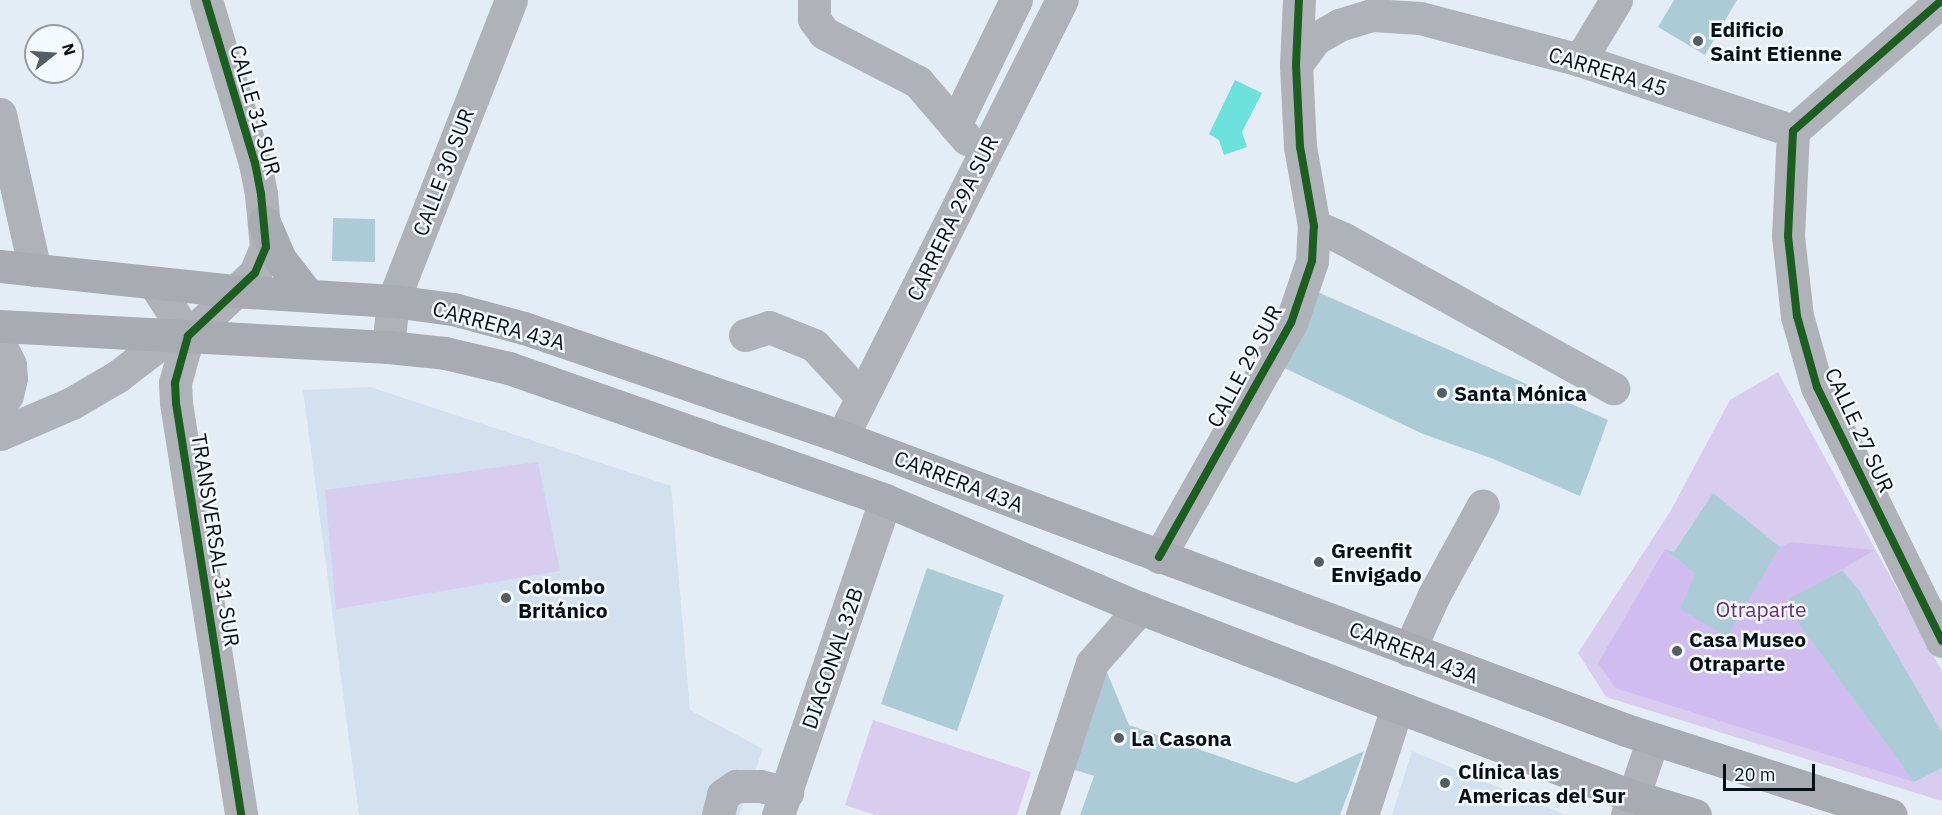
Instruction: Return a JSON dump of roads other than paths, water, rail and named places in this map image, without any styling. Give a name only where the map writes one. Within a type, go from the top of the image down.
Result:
[{"type":"main road","points":[[264,222],[280,259],[307,294]]},
{"type":"main road","name":"CARRERA 43A","points":[[0,266],[234,291],[393,301],[453,309],[524,328],[842,437],[1159,557],[1653,739],[1891,815]]},
{"type":"main road","name":"CARRERA 43A","points":[[0,326],[388,347],[445,353],[509,368],[885,500],[1140,608],[1397,706],[1630,805],[1695,815]]},
{"type":"street","name":"CALLE 31 SUR","points":[[206,0],[255,163],[264,222],[266,247],[255,273],[234,291]]},
{"type":"street","name":"CALLE 30 SUR","points":[[388,347],[393,301],[511,0]]},
{"type":"street","points":[[955,125],[1016,0]]},
{"type":"street","name":"CARRERA 29A SUR","points":[[842,437],[1062,0]]},
{"type":"street","name":"CALLE 29 SUR","points":[[1159,557],[1291,323],[1312,261],[1314,226],[1300,147],[1296,65],[1299,0]]},
{"type":"street","points":[[1581,60],[1616,0]]},
{"type":"street","points":[[1793,131],[1942,0]]},
{"type":"street","points":[[813,3],[814,19],[824,33],[918,82],[982,156]]},
{"type":"street","name":"CARRERA 45","points":[[1296,65],[1315,39],[1339,26],[1372,15],[1409,9],[1581,60],[1793,131]]},
{"type":"street","points":[[0,114],[34,270]]},
{"type":"street","name":"CALLE 27 SUR","points":[[1793,131],[1788,236],[1797,316],[1817,387],[1942,641]]},
{"type":"street","points":[[1314,226],[1344,239],[1613,388]]},
{"type":"street","points":[[154,283],[179,336]]},
{"type":"street","points":[[0,434],[72,403],[118,376],[179,336],[234,291]]},
{"type":"street","points":[[745,335],[769,327],[814,345],[861,396]]},
{"type":"street","name":"TRANSVERSAL 31 SUR","points":[[179,336],[175,383],[176,403],[241,815]]},
{"type":"street","points":[[0,345],[10,365],[7,395],[0,406]]},
{"type":"street","name":"DIAGONAL 32B","points":[[783,804],[885,500]]},
{"type":"street","points":[[1409,650],[1434,595],[1483,505]]},
{"type":"street","points":[[1042,815],[1092,663],[1140,608]]},
{"type":"street","points":[[1362,815],[1397,706]]},
{"type":"street","points":[[1630,805],[1653,739]]},
{"type":"street","points":[[718,815],[723,795],[736,786],[760,786],[783,804]]},
{"type":"place","name":"Edificio Saint Etienne","points":[[1698,41]]},
{"type":"place","name":"Santa Mónica","points":[[1442,393]]},
{"type":"place","name":"Greenfit Envigado","points":[[1319,562]]},
{"type":"place","name":"Colombo Británico","points":[[506,598]]},
{"type":"place","name":"Casa Museo Otraparte","points":[[1677,651]]},
{"type":"place","name":"La Casona","points":[[1119,738]]},
{"type":"place","name":"Clínica las Americas del Sur","points":[[1445,783]]},
{"type":"park label","name":"Otraparte","points":[[1761,609]]}]
